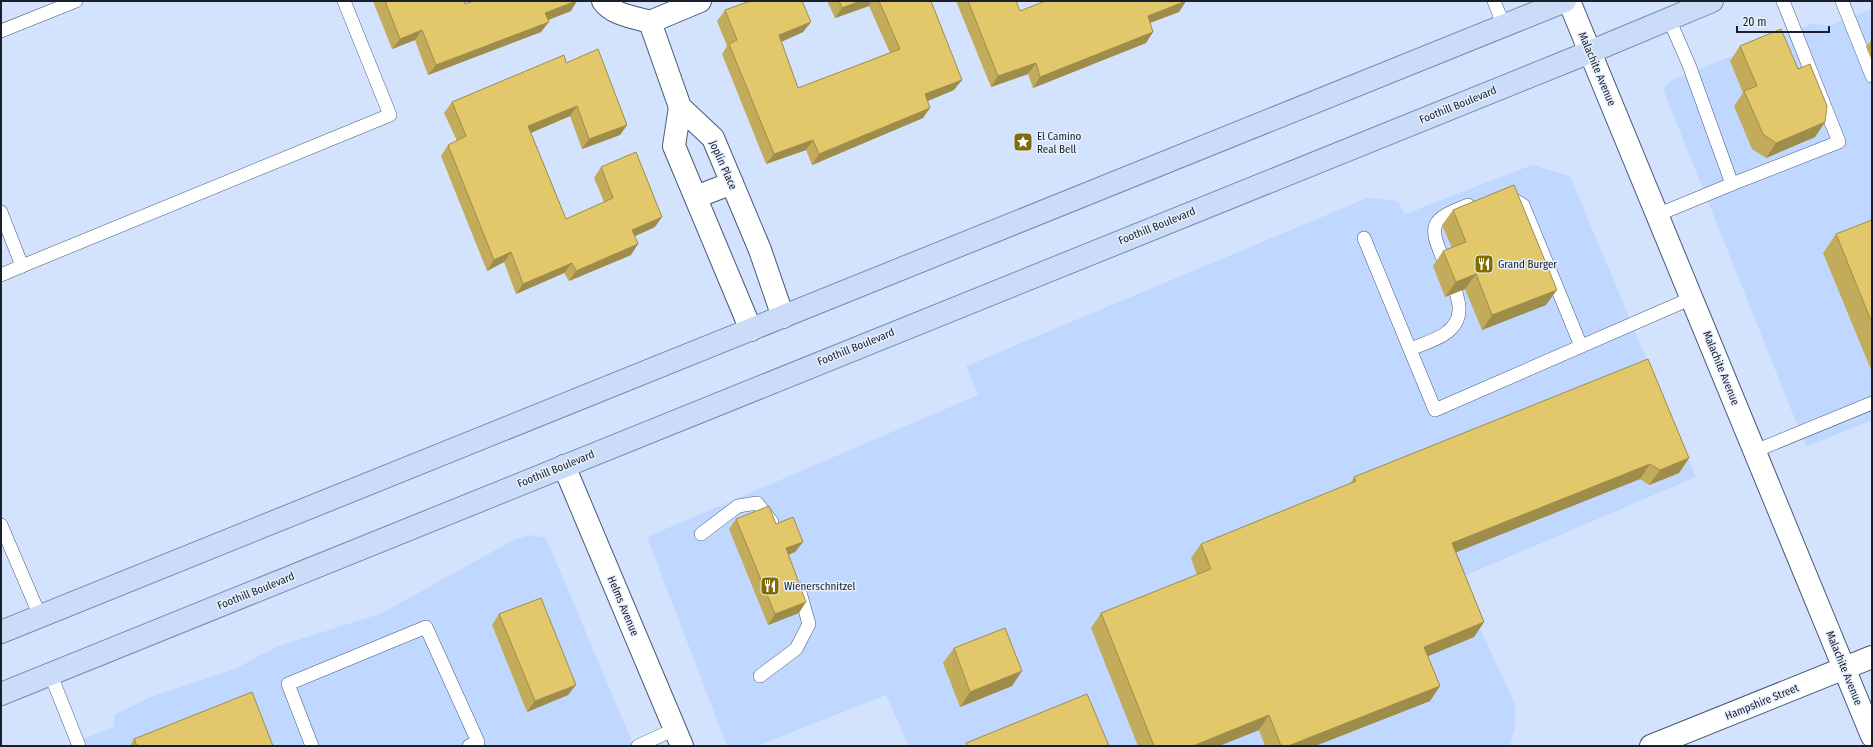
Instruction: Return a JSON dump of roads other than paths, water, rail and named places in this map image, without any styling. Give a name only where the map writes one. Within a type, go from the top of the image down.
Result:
[{"type":"main road","points":[[1,632],[468,442],[751,330],[1565,1]]},
{"type":"main road","name":"Foothill Boulevard","points":[[1,694],[1590,52],[1712,1]]},
{"type":"street","points":[[603,1],[606,6],[620,13],[650,22],[700,1]]},
{"type":"street","name":"Malachite Avenue","points":[[1569,1],[1872,736]]},
{"type":"street","name":"Joplin Place","points":[[650,22],[680,107],[713,138],[760,250],[783,317]]},
{"type":"street","points":[[680,107],[674,146],[751,330]]},
{"type":"street","points":[[696,197],[732,183]]},
{"type":"street","name":"Helms Avenue","points":[[564,466],[679,738]]},
{"type":"street","name":"Hampshire Street","points":[[1651,746],[1872,657]]},
{"type":"lane","points":[[1,31],[76,1]]},
{"type":"lane","points":[[1,275],[390,115],[344,1]]},
{"type":"lane","points":[[1494,1],[1504,26]]},
{"type":"lane","points":[[1657,215],[1839,142],[1783,1]]},
{"type":"lane","points":[[1842,1],[1872,76]]},
{"type":"lane","points":[[1669,19],[1689,65],[1732,184]]},
{"type":"lane","points":[[1498,195],[1511,197],[1523,205],[1581,346]]},
{"type":"lane","points":[[1444,261],[1434,239],[1433,229],[1446,213],[1478,200]]},
{"type":"lane","points":[[1,212],[22,266]]},
{"type":"lane","points":[[1364,238],[1435,410],[1692,298]]},
{"type":"lane","points":[[1410,349],[1451,330],[1457,322],[1459,310],[1456,292]]},
{"type":"lane","points":[[1755,451],[1872,403]]},
{"type":"lane","points":[[701,534],[738,506],[757,503],[770,519],[776,533]]},
{"type":"lane","points":[[1,525],[40,616]]},
{"type":"lane","points":[[760,676],[796,649],[809,624],[803,598],[794,576]]},
{"type":"lane","points":[[312,746],[288,684],[426,627],[478,742],[469,746]]},
{"type":"lane","points":[[50,673],[79,746]]},
{"type":"lane","points":[[638,746],[679,738]]},
{"type":"place","name":"El Camino Real Bell","points":[[1023,142]]},
{"type":"place","name":"Grand Burger","points":[[1484,264]]},
{"type":"place","name":"Wienerschnitzel","points":[[770,586]]}]
